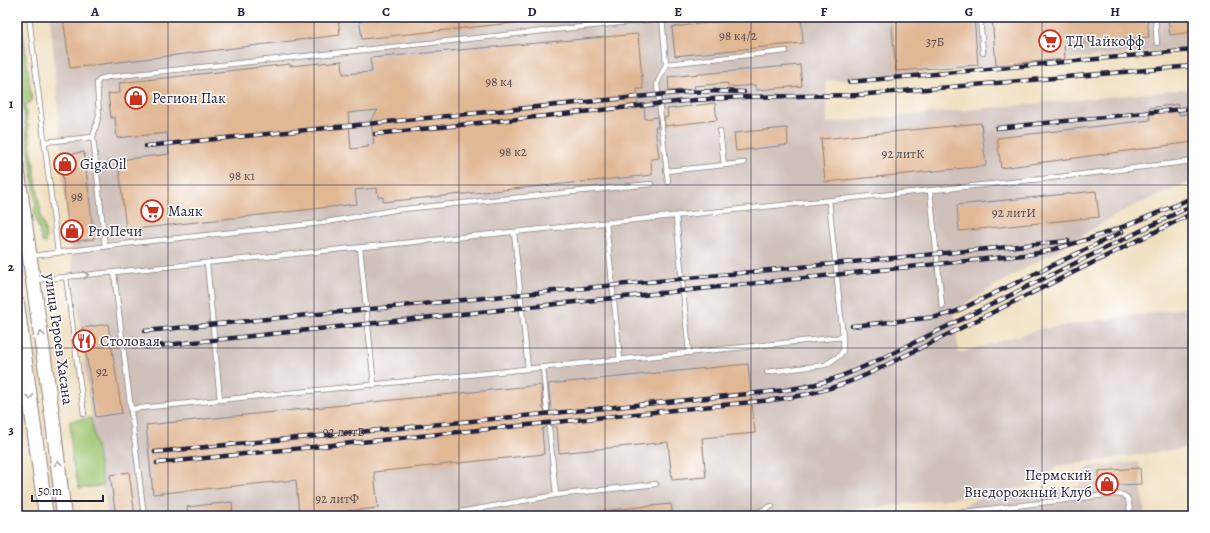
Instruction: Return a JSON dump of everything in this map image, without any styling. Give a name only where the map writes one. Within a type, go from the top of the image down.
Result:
[{"type":"main road","name":"улица Героев Хасана","points":[[17,167],[53,422],[64,516]]},
{"type":"main road","points":[[17,303],[46,516]]},
{"type":"lane","points":[[29,17],[58,253]]},
{"type":"lane","points":[[105,246],[93,137],[99,115],[97,82],[100,79],[648,19],[652,17]]},
{"type":"lane","points":[[662,17],[666,64],[657,84],[668,182]]},
{"type":"lane","points":[[980,17],[983,53]]},
{"type":"lane","points":[[1155,17],[1157,43]]},
{"type":"lane","points":[[666,64],[786,51]]},
{"type":"lane","points":[[720,130],[724,165]]},
{"type":"lane","points":[[45,142],[93,137]]},
{"type":"lane","points":[[34,281],[930,191],[1193,161]]},
{"type":"lane","points":[[666,171],[744,163]]},
{"type":"lane","points":[[30,256],[105,246],[321,223],[394,210],[651,184]]},
{"type":"lane","points":[[930,191],[942,306]]},
{"type":"lane","points":[[767,372],[825,365],[839,356],[843,351],[843,337],[829,201]]},
{"type":"lane","points":[[676,216],[689,353]]},
{"type":"lane","points":[[606,223],[620,360]]},
{"type":"lane","points":[[514,232],[528,369]]},
{"type":"lane","points":[[360,248],[374,385]]},
{"type":"lane","points":[[206,263],[220,400]]},
{"type":"lane","points":[[114,272],[144,516]]},
{"type":"lane","points":[[66,277],[84,414]]},
{"type":"lane","points":[[131,409],[843,337]]},
{"type":"lane","points":[[543,368],[547,409]]},
{"type":"lane","points":[[549,428],[556,495]]},
{"type":"lane","points":[[437,516],[556,495],[656,484]]},
{"type":"lane","points":[[932,516],[1114,494],[1123,495],[1128,499],[1131,516]]},
{"type":"lane","points":[[750,516],[772,506]]},
{"type":"shaded area","points":[[50,17],[1193,17],[1193,48],[826,81],[827,123],[1193,89],[1193,181],[1129,208],[954,310],[959,353],[1041,329],[1193,307],[1193,447],[1058,466],[1037,484],[998,493],[855,510],[826,516],[108,516],[91,414],[72,263]]},
{"type":"shaded area","points":[[1139,462],[1145,516],[946,516],[979,498],[1079,487],[1089,466]]},
{"type":"green space","points":[[17,17],[21,17],[32,101],[25,105],[42,221],[46,238],[45,243],[42,242],[34,211],[36,204],[17,64]]},
{"type":"green space","points":[[91,418],[103,486],[79,488],[72,460],[70,421]]},
{"type":"green space","points":[[17,473],[23,516],[17,516]]},
{"type":"building","points":[[63,17],[338,17],[340,35],[70,68]]},
{"type":"building","points":[[359,17],[522,17],[522,22],[362,39]]},
{"type":"building","points":[[763,17],[801,17],[803,43],[675,56],[672,27]]},
{"type":"building","points":[[891,17],[974,17],[978,65],[896,71]]},
{"type":"building","name":"ТД Чайкофф","points":[[992,17],[1147,17],[1149,37],[1064,45],[1065,59],[996,65]]},
{"type":"building","points":[[1168,17],[1193,17],[1193,32],[1170,35]]},
{"type":"building","points":[[638,34],[643,89],[637,89],[638,105],[644,105],[645,119],[657,117],[658,127],[655,127],[659,158],[651,159],[652,175],[383,202],[383,197],[378,197],[377,188],[355,190],[357,204],[126,230],[118,160],[169,154],[167,133],[117,138],[115,117],[111,118],[108,94],[120,93],[119,83],[290,64],[290,66],[342,61],[343,74],[372,72],[370,58]],"holes":[[[378,110],[371,120],[374,144],[368,145],[368,147],[351,149],[348,113]]]},
{"type":"building","points":[[800,65],[802,86],[756,90],[756,85],[728,87],[728,83],[694,86],[695,89],[669,91],[668,77]]},
{"type":"building","points":[[715,103],[717,120],[665,126],[664,117],[668,117],[667,109]]},
{"type":"building","points":[[1178,104],[1179,115],[1193,113],[1193,142],[1001,168],[997,138],[1150,120],[1149,108]]},
{"type":"building","points":[[981,123],[986,166],[825,182],[821,139]]},
{"type":"building","points":[[787,128],[788,145],[736,151],[734,133]]},
{"type":"building","points":[[84,152],[94,239],[70,242],[60,155]]},
{"type":"building","points":[[1096,191],[1099,217],[959,231],[957,205]]},
{"type":"building","points":[[108,324],[122,413],[96,417],[82,328]]},
{"type":"building","points":[[748,364],[755,433],[702,438],[706,477],[672,480],[668,442],[559,453],[557,427],[553,427],[549,424],[542,429],[544,454],[374,472],[378,508],[299,516],[296,480],[153,494],[146,425],[541,385],[543,409],[547,413],[551,409],[548,384]]},
{"type":"building","points":[[1140,468],[1141,484],[1099,486],[1099,471]]},
{"type":"building","points":[[129,472],[135,516],[116,516],[110,475]]},
{"type":"building","points":[[232,502],[233,516],[188,516],[187,507]]},
{"type":"building","points":[[671,504],[673,516],[601,516],[601,511]]},
{"type":"railway","points":[[849,82],[1193,50]]},
{"type":"railway","points":[[375,134],[695,100],[743,97],[857,95],[1193,66]]},
{"type":"railway","points":[[146,146],[687,92],[744,92]]},
{"type":"railway","points":[[997,128],[1193,108]]},
{"type":"railway","points":[[1172,207],[1193,197]]},
{"type":"railway","points":[[147,347],[1033,254],[1070,245],[1106,233],[1176,205]]},
{"type":"railway","points":[[155,452],[800,388],[842,376],[885,357],[1193,205]]},
{"type":"railway","points":[[157,463],[772,400],[809,394],[868,374],[1193,213]]},
{"type":"railway","points":[[852,326],[936,317],[955,312],[1122,232]]},
{"type":"railway","points":[[145,331],[1068,241]]},
{"type":"place","name":"ТД Чайкофф","points":[[1050,41]]},
{"type":"place","name":"Регион Пак","points":[[136,98]]},
{"type":"place","name":"GigaOil","points":[[65,164]]},
{"type":"place","name":"Маяк","points":[[152,211]]},
{"type":"place","name":"ProПечи","points":[[72,231]]},
{"type":"place","name":"Столовая","points":[[84,341]]},
{"type":"place","name":"Пермский Внедорожный Клуб","points":[[1107,484]]}]
